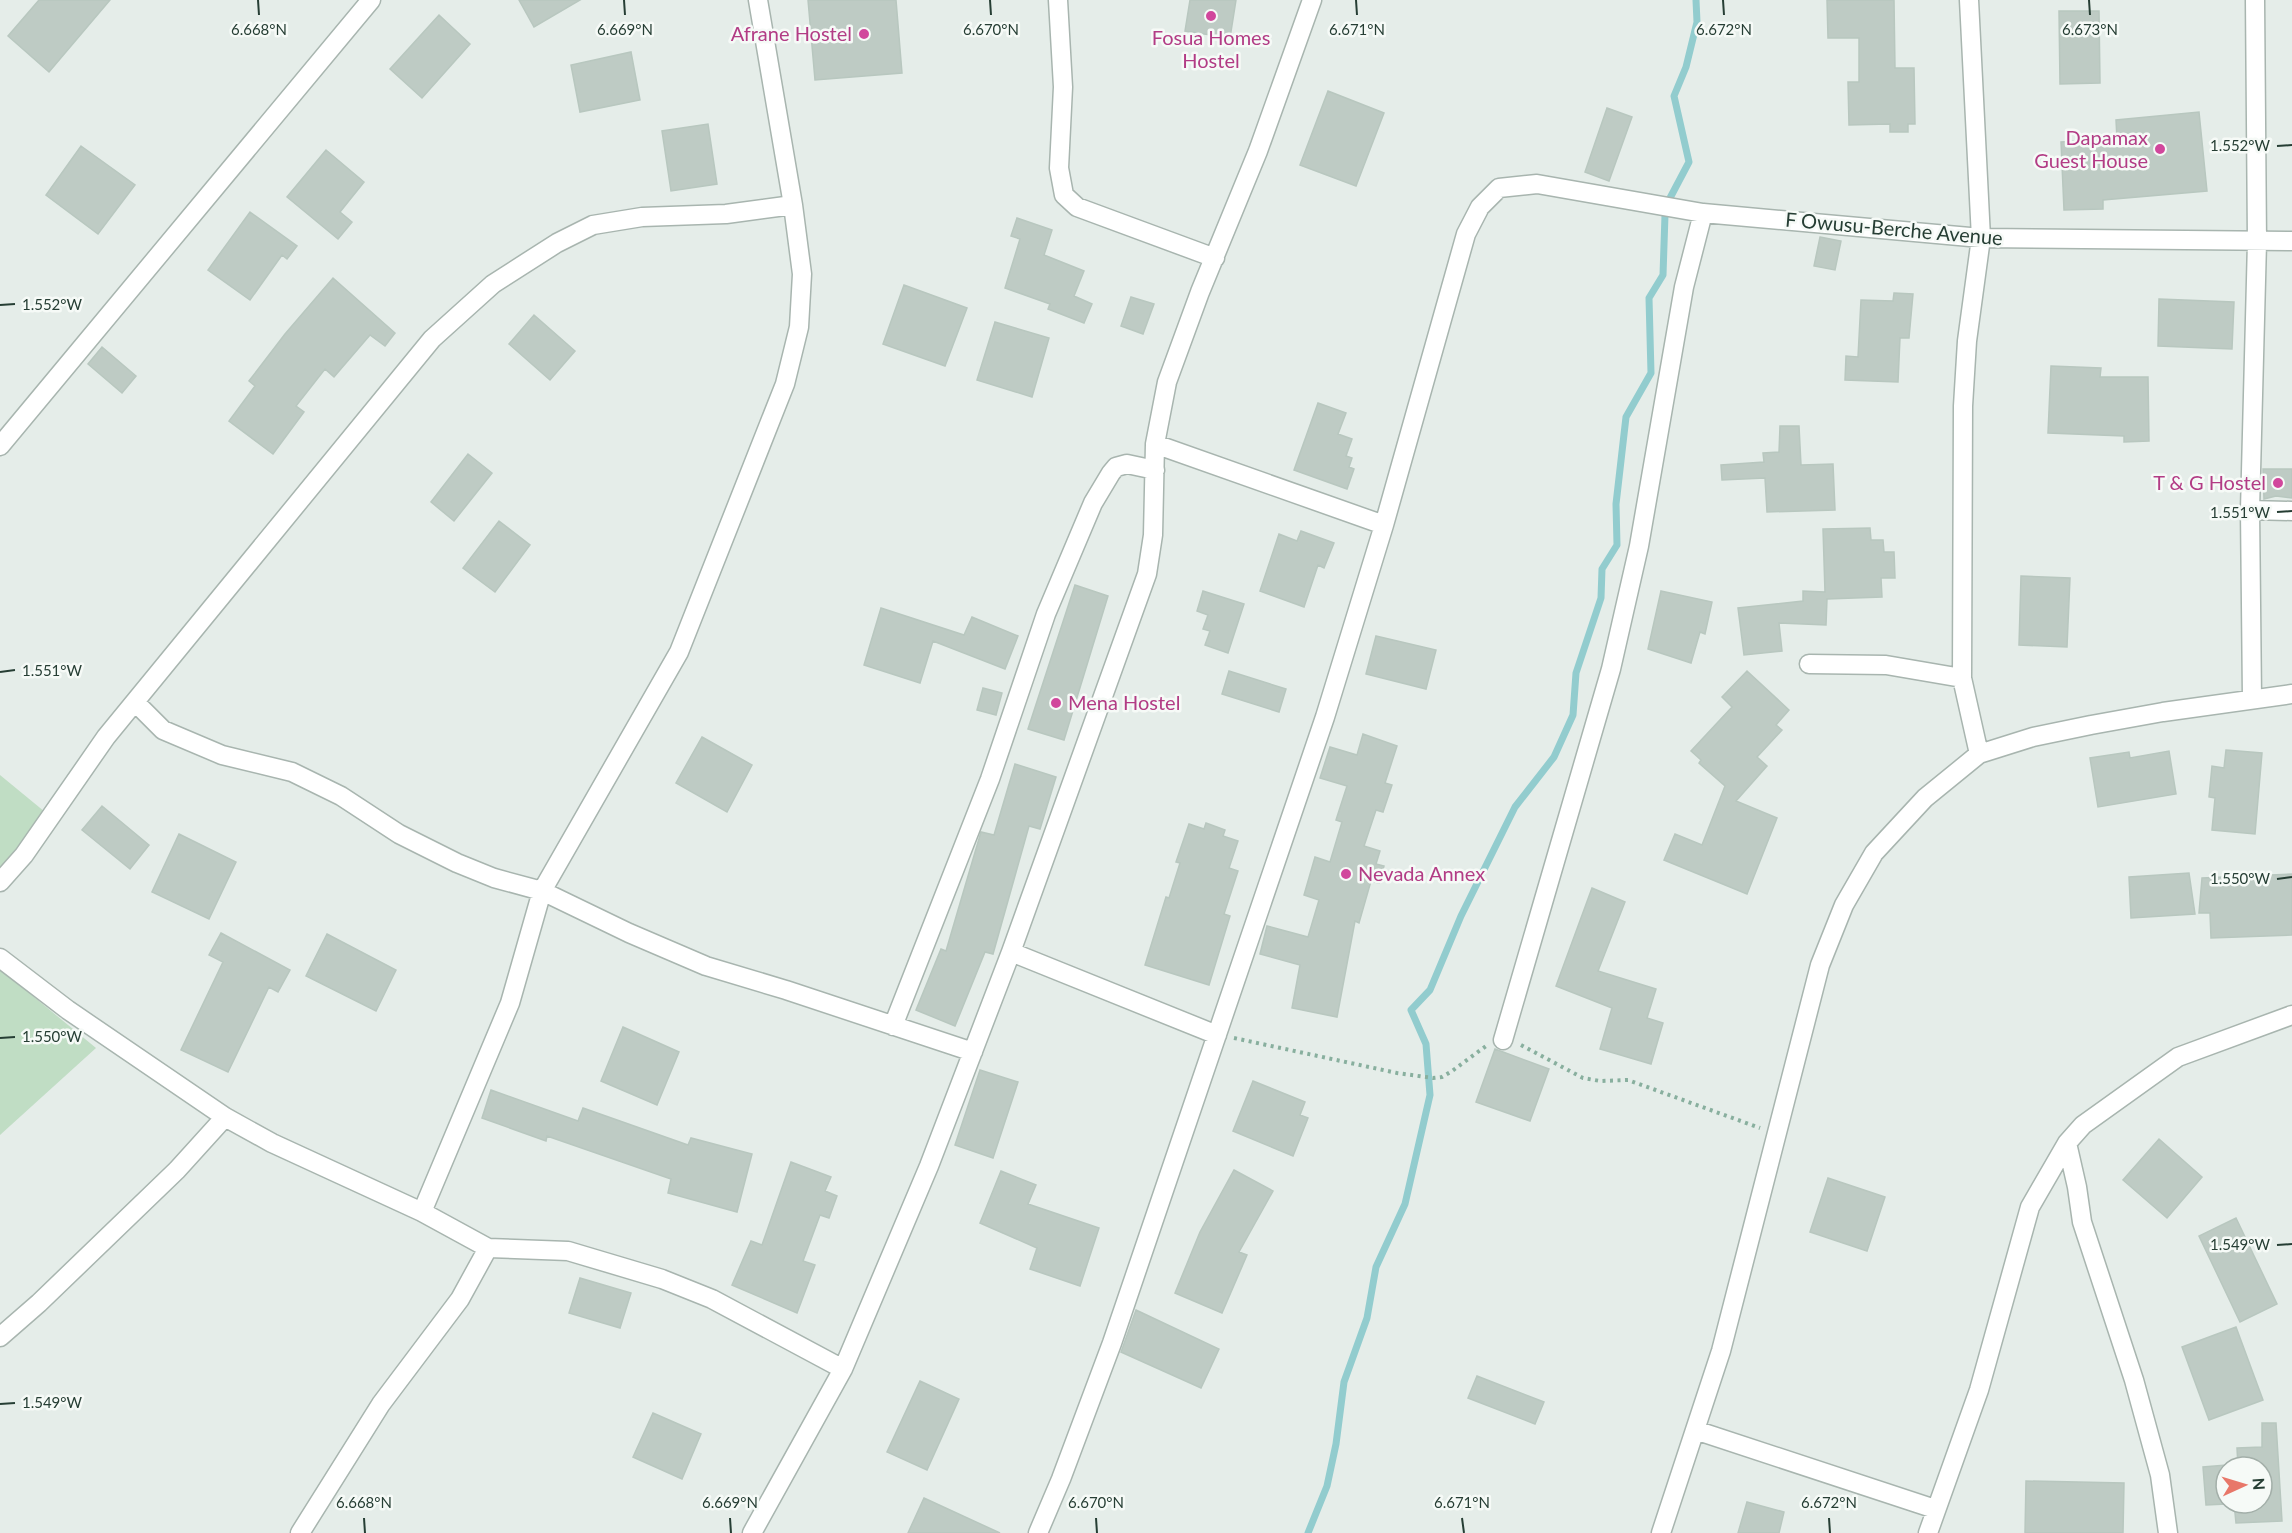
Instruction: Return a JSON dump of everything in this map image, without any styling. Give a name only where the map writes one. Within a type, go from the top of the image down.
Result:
[{"type":"street","points":[[0,446],[371,0]]},
{"type":"street","points":[[422,1212],[510,1003],[542,891],[679,652],[785,384],[799,327],[802,274],[793,205],[758,0]]},
{"type":"street","points":[[1058,0],[1063,87],[1059,168],[1064,195],[1077,207],[1215,258]]},
{"type":"street","points":[[753,1533],[843,1369],[929,1166],[1011,952],[1147,574],[1153,535],[1155,444],[1167,382],[1200,292],[1258,151],[1312,0]]},
{"type":"street","points":[[1969,0],[1981,238],[1967,341],[1963,406],[1962,678],[1979,754]]},
{"type":"street","points":[[2252,699],[2250,510],[2257,242],[2255,0]]},
{"type":"street","name":"F Owusu-Berche Avenue","points":[[1384,525],[1466,234],[1480,207],[1499,188],[1537,184],[1703,213],[1981,238],[2292,242]]},
{"type":"street","points":[[0,882],[24,855],[106,737],[432,339],[494,284],[557,243],[593,225],[642,217],[726,214],[793,205]]},
{"type":"street","points":[[1503,1040],[1611,669],[1639,546],[1684,287],[1703,213]]},
{"type":"street","points":[[1038,1533],[1061,1479],[1112,1343],[1325,717],[1384,525],[1155,444]]},
{"type":"street","points":[[893,1026],[990,779],[1046,614],[1093,503],[1116,467],[1127,464],[1155,470]]},
{"type":"street","points":[[2250,510],[2292,511]]},
{"type":"street","points":[[1809,664],[1886,665],[1962,678]]},
{"type":"street","points":[[1661,1533],[1721,1351],[1820,965],[1844,905],[1874,852],[1924,798],[1979,754],[2033,737],[2091,725],[2292,694]]},
{"type":"street","points":[[135,702],[163,730],[222,755],[292,772],[341,796],[399,834],[457,863],[494,878],[542,891],[629,933],[706,966],[973,1053]]},
{"type":"street","points":[[1011,952],[1217,1035]]},
{"type":"street","points":[[0,958],[68,1010],[225,1117],[272,1143],[422,1212],[488,1248],[568,1251],[662,1279],[712,1299],[843,1369]]},
{"type":"street","points":[[1928,1533],[1979,1390],[2030,1207],[2067,1143],[2083,1125],[2178,1057],[2292,1015]]},
{"type":"street","points":[[0,1337],[39,1303],[177,1170],[225,1117]]},
{"type":"street","points":[[2067,1143],[2082,1222],[2134,1380],[2160,1475],[2168,1533]]},
{"type":"street","points":[[300,1533],[381,1404],[460,1299],[488,1248]]},
{"type":"street","points":[[1695,1430],[1935,1509]]},
{"type":"path","points":[[1217,1035],[1421,1078],[1442,1077],[1494,1041],[1503,1040],[1533,1050],[1583,1078],[1600,1082],[1628,1080],[1777,1135]]},
{"type":"green space","points":[[0,775],[45,812],[0,869]]},
{"type":"green space","points":[[0,969],[96,1048],[0,1135]]},
{"type":"building","points":[[39,0],[110,0],[49,72],[8,36]]},
{"type":"building","points":[[519,0],[580,0],[534,27]]},
{"type":"building","name":"Afrane Hostel","points":[[808,0],[896,0],[902,73],[815,80]]},
{"type":"building","name":"Fosua Homes Hostel","points":[[1190,0],[1236,0],[1230,38],[1185,31]]},
{"type":"building","points":[[1827,0],[1894,0],[1895,68],[1914,68],[1915,124],[1908,124],[1908,132],[1890,132],[1890,124],[1849,125],[1848,82],[1859,82],[1859,38],[1828,38]]},
{"type":"building","points":[[2059,11],[2099,11],[2100,83],[2060,84]]},
{"type":"building","points":[[439,15],[470,44],[422,98],[390,69]]},
{"type":"building","points":[[631,52],[640,100],[580,112],[571,65]]},
{"type":"building","points":[[1328,91],[1384,113],[1356,186],[1300,165]]},
{"type":"building","points":[[1607,108],[1632,117],[1609,181],[1585,172]]},
{"type":"building","name":"Dapamax Guest House","points":[[2199,112],[2207,191],[2103,200],[2103,209],[2064,210],[2061,142],[2117,139],[2116,120]]},
{"type":"building","points":[[708,124],[717,184],[671,191],[662,131]]},
{"type":"building","points":[[81,146],[135,185],[98,234],[46,195]]},
{"type":"building","points":[[326,150],[364,182],[340,212],[352,222],[338,239],[287,197]]},
{"type":"building","points":[[250,212],[297,246],[287,259],[282,255],[250,300],[208,270]]},
{"type":"building","points":[[1017,218],[1052,230],[1044,255],[1084,271],[1074,296],[1092,304],[1084,323],[1048,309],[1050,304],[1005,288],[1020,239],[1011,236]]},
{"type":"building","points":[[1820,237],[1841,241],[1835,270],[1814,266]]},
{"type":"building","points":[[333,278],[395,333],[385,346],[370,335],[334,377],[325,369],[296,406],[304,412],[273,454],[229,421],[255,386],[249,381],[285,334]]},
{"type":"building","points":[[904,285],[967,308],[945,366],[883,344]]},
{"type":"building","points":[[1894,293],[1913,294],[1909,338],[1900,338],[1898,382],[1845,380],[1846,356],[1858,357],[1861,300],[1893,301]]},
{"type":"building","points":[[1131,297],[1154,304],[1143,334],[1121,326]]},
{"type":"building","points":[[2159,299],[2234,302],[2232,349],[2158,346]]},
{"type":"building","points":[[534,315],[575,351],[550,380],[509,344]]},
{"type":"building","points":[[995,322],[1049,338],[1032,397],[977,380]]},
{"type":"building","points":[[102,347],[136,376],[122,393],[88,364]]},
{"type":"building","points":[[2051,366],[2101,368],[2100,377],[2148,377],[2149,441],[2124,442],[2124,436],[2048,433]]},
{"type":"building","points":[[1318,403],[1346,413],[1338,434],[1352,439],[1346,456],[1352,458],[1349,467],[1354,469],[1347,489],[1294,470]]},
{"type":"building","points":[[1780,426],[1799,426],[1801,465],[1833,464],[1835,510],[1767,512],[1765,478],[1722,480],[1721,465],[1764,462],[1763,453],[1779,452]]},
{"type":"building","points":[[468,454],[492,473],[454,521],[431,502]]},
{"type":"building","name":"T & G Hostel","points":[[2263,469],[2292,469],[2292,498],[2276,496],[2264,499]]},
{"type":"building","points":[[499,521],[530,545],[495,592],[463,568]]},
{"type":"building","points":[[1870,528],[1871,540],[1883,540],[1884,552],[1894,552],[1895,578],[1881,578],[1882,597],[1827,599],[1826,625],[1779,623],[1782,651],[1744,655],[1738,608],[1803,601],[1803,591],[1825,592],[1823,529]]},
{"type":"building","points":[[1301,531],[1334,543],[1324,568],[1318,565],[1304,607],[1260,591],[1279,534],[1297,541]]},
{"type":"building","points":[[2021,576],[2070,578],[2067,647],[2019,645]]},
{"type":"building","points":[[1075,585],[1108,596],[1064,740],[1028,729]]},
{"type":"building","points":[[1203,591],[1244,604],[1228,653],[1205,645],[1210,631],[1203,629],[1208,615],[1197,611]]},
{"type":"building","points":[[1661,591],[1712,602],[1705,634],[1700,632],[1691,663],[1648,649]]},
{"type":"building","points":[[881,608],[964,635],[972,617],[1018,636],[1005,669],[933,641],[920,683],[864,665]]},
{"type":"building","points":[[1376,636],[1436,650],[1426,689],[1366,674]]},
{"type":"building","points":[[1229,671],[1286,689],[1279,712],[1222,694]]},
{"type":"building","points":[[1747,671],[1789,710],[1776,725],[1782,730],[1757,757],[1767,766],[1736,801],[1777,818],[1747,894],[1664,860],[1675,834],[1702,845],[1725,786],[1699,763],[1701,760],[1691,751],[1732,707],[1722,697]]},
{"type":"building","points":[[983,688],[1002,693],[996,715],[977,710]]},
{"type":"building","points":[[1363,734],[1397,746],[1385,783],[1392,785],[1383,812],[1376,810],[1364,846],[1380,851],[1376,864],[1384,866],[1379,883],[1371,881],[1359,923],[1355,921],[1337,1017],[1292,1008],[1300,965],[1260,954],[1267,926],[1308,937],[1319,900],[1304,895],[1315,857],[1330,862],[1342,822],[1336,820],[1347,786],[1320,778],[1330,747],[1357,755]]},
{"type":"building","points":[[702,737],[752,765],[727,812],[676,783]]},
{"type":"building","points":[[2226,750],[2262,753],[2255,834],[2212,830],[2215,798],[2209,797],[2212,766],[2224,768]]},
{"type":"building","points":[[2169,751],[2176,794],[2098,807],[2090,758],[2129,752],[2130,758]]},
{"type":"building","points":[[1015,764],[1056,777],[1040,829],[1029,826],[993,954],[985,952],[955,1026],[916,1010],[941,949],[946,951],[981,832],[994,835]]},
{"type":"building","points":[[102,806],[149,845],[130,869],[82,830]]},
{"type":"building","points":[[1206,823],[1225,830],[1223,836],[1238,841],[1229,868],[1238,871],[1224,914],[1230,916],[1209,985],[1145,965],[1166,897],[1169,898],[1180,863],[1176,862],[1189,824],[1204,829]]},
{"type":"building","points":[[179,834],[236,862],[209,919],[152,892]]},
{"type":"building","points":[[2189,873],[2195,914],[2131,918],[2129,877]]},
{"type":"building","points":[[2292,874],[2292,935],[2211,938],[2210,913],[2199,913],[2202,878]]},
{"type":"building","points":[[1592,888],[1625,902],[1598,971],[1656,989],[1647,1018],[1663,1023],[1651,1064],[1600,1049],[1612,1008],[1556,986]]},
{"type":"building","points":[[221,933],[290,970],[278,992],[269,987],[228,1072],[181,1050],[223,962],[209,955]]},
{"type":"building","points":[[327,934],[396,970],[376,1011],[306,976]]},
{"type":"building","points":[[623,1027],[679,1052],[657,1105],[601,1081]]},
{"type":"building","points":[[1495,1049],[1549,1069],[1530,1121],[1476,1102]]},
{"type":"building","points":[[980,1070],[1018,1082],[993,1158],[955,1145]]},
{"type":"building","points":[[1253,1081],[1305,1102],[1300,1115],[1308,1118],[1293,1156],[1233,1131]]},
{"type":"building","points":[[491,1090],[578,1121],[583,1108],[688,1145],[691,1138],[752,1154],[737,1212],[668,1193],[671,1179],[547,1136],[546,1141],[482,1118]]},
{"type":"building","points":[[2159,1139],[2202,1177],[2167,1218],[2123,1180]]},
{"type":"building","points":[[791,1162],[831,1177],[825,1191],[837,1196],[829,1218],[820,1215],[803,1261],[815,1265],[797,1313],[732,1285],[751,1241],[762,1245]]},
{"type":"building","points":[[1234,1170],[1273,1191],[1239,1252],[1247,1255],[1222,1313],[1175,1293],[1200,1232]]},
{"type":"building","points":[[1001,1171],[1036,1185],[1028,1204],[1099,1228],[1080,1286],[1030,1269],[1037,1248],[980,1223]]},
{"type":"building","points":[[1828,1178],[1885,1197],[1867,1251],[1810,1232]]},
{"type":"building","points":[[2236,1218],[2277,1304],[2240,1322],[2199,1236]]},
{"type":"building","points":[[580,1278],[631,1293],[620,1328],[569,1313]]},
{"type":"building","points":[[1136,1310],[1219,1349],[1201,1388],[1121,1352]]},
{"type":"building","points":[[2236,1327],[2263,1400],[2209,1420],[2182,1347]]},
{"type":"building","points":[[1477,1376],[1544,1402],[1535,1424],[1468,1398]]},
{"type":"building","points":[[920,1381],[959,1399],[927,1470],[887,1452]]},
{"type":"building","points":[[653,1413],[701,1434],[682,1479],[633,1457]]},
{"type":"building","points":[[2262,1423],[2276,1423],[2282,1521],[2236,1523],[2235,1515],[2274,1515],[2274,1455],[2237,1455],[2237,1448],[2262,1447]]},
{"type":"building","points":[[2214,1466],[2214,1505],[2206,1505],[2203,1467]]},
{"type":"building","points":[[2026,1481],[2124,1483],[2123,1533],[2025,1533]]},
{"type":"building","points":[[924,1498],[1000,1533],[908,1533]]},
{"type":"building","points":[[1747,1502],[1784,1512],[1779,1533],[1738,1533]]},
{"type":"waterway","points":[[1670,198],[1689,162],[1674,96],[1686,67],[1697,22],[1696,0]]},
{"type":"waterway","points":[[1308,1533],[1327,1486],[1336,1444],[1344,1382],[1367,1318],[1376,1267],[1405,1204],[1430,1095],[1426,1044],[1411,1010],[1430,990],[1461,916],[1515,807],[1554,757],[1573,715],[1576,673],[1601,598],[1602,569],[1617,545],[1616,504],[1626,417],[1651,373],[1649,298],[1663,275],[1665,215]]},
{"type":"place","name":"Fosua Homes Hostel","points":[[1211,16]]},
{"type":"place","name":"Afrane Hostel","points":[[864,34]]},
{"type":"place","name":"Dapamax Guest House","points":[[2160,149]]},
{"type":"place","name":"T & G Hostel","points":[[2278,483]]},
{"type":"place","name":"Mena Hostel","points":[[1056,703]]},
{"type":"place","name":"Nevada Annex","points":[[1346,874]]}]
